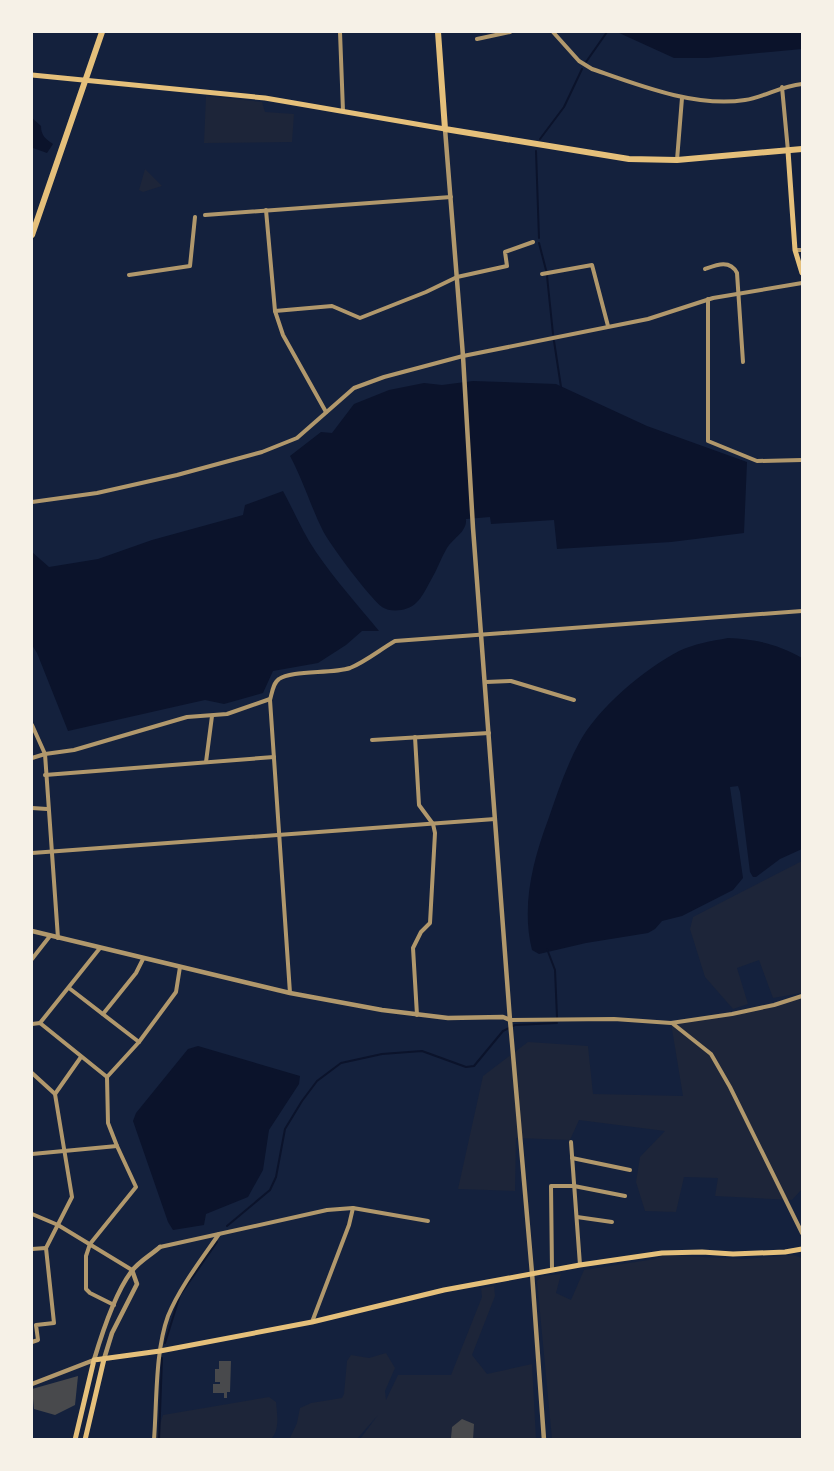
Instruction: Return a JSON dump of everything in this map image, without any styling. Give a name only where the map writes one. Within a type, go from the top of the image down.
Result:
[{"type":"main road","points":[[32,235],[102,32]]},
{"type":"main road","points":[[438,32],[445,129]]},
{"type":"main road","points":[[32,75],[265,98],[629,159],[677,160],[802,149]]},
{"type":"main road","points":[[788,151],[795,250],[802,273]]},
{"type":"main road","points":[[75,1440],[94,1360],[160,1351],[312,1322],[444,1290],[580,1265],[662,1253],[733,1254],[802,1249]]},
{"type":"main road","points":[[85,1440],[104,1359]]},
{"type":"street","points":[[340,32],[343,111]]},
{"type":"street","points":[[477,39],[510,32]]},
{"type":"street","points":[[554,32],[579,61],[592,69],[682,98],[725,102],[747,100],[782,87],[802,84]]},
{"type":"street","points":[[782,87],[788,151]]},
{"type":"street","points":[[677,160],[682,98]]},
{"type":"street","points":[[445,129],[510,1020],[544,1440]]},
{"type":"street","points":[[205,215],[451,197]]},
{"type":"street","points":[[266,210],[274,312],[282,335],[326,412]]},
{"type":"street","points":[[129,275],[190,266],[195,217]]},
{"type":"street","points":[[274,312],[332,306],[360,318],[457,277],[507,266],[505,252],[533,242]]},
{"type":"street","points":[[795,250],[802,250]]},
{"type":"street","points":[[705,269],[727,264],[732,266],[737,273],[743,362]]},
{"type":"street","points":[[542,274],[592,265],[608,326]]},
{"type":"street","points":[[32,502],[97,493],[177,475],[262,452],[297,438],[354,388],[384,377],[463,356],[648,319],[708,299],[802,284]]},
{"type":"street","points":[[708,299],[708,441],[757,461],[802,460]]},
{"type":"street","points":[[290,993],[270,699],[279,679],[351,667],[395,641],[802,611]]},
{"type":"street","points":[[486,682],[511,681],[574,700]]},
{"type":"street","points":[[32,758],[45,753],[74,750],[187,717],[227,714],[270,699]]},
{"type":"street","points":[[206,762],[212,716]]},
{"type":"street","points":[[32,725],[45,753],[47,809],[58,938]]},
{"type":"street","points":[[372,740],[489,733]]},
{"type":"street","points":[[415,737],[419,805],[433,824],[435,833],[430,889],[430,923],[421,932],[413,948],[417,1015]]},
{"type":"street","points":[[45,775],[274,757]]},
{"type":"street","points":[[32,808],[47,809]]},
{"type":"street","points":[[32,853],[496,819]]},
{"type":"street","points":[[32,931],[290,993],[417,1015],[448,1018],[614,1019],[671,1023],[738,1013],[802,996]]},
{"type":"street","points":[[32,959],[50,936]]},
{"type":"street","points":[[32,1024],[40,1023],[100,948]]},
{"type":"street","points":[[103,1014],[136,973],[143,959]]},
{"type":"street","points":[[114,1305],[86,1289],[86,1256],[90,1244],[136,1187],[108,1123],[107,1077],[139,1042],[176,992],[180,967]]},
{"type":"street","points":[[69,988],[139,1042]]},
{"type":"street","points":[[40,1023],[107,1077]]},
{"type":"street","points":[[671,1023],[711,1054],[730,1087],[802,1233]]},
{"type":"street","points":[[55,1094],[81,1057]]},
{"type":"street","points":[[32,1073],[55,1094],[72,1197],[46,1248],[54,1323],[36,1325],[38,1340],[32,1342]]},
{"type":"street","points":[[571,1143],[580,1265]]},
{"type":"street","points":[[32,1155],[117,1146]]},
{"type":"street","points":[[572,1158],[630,1170]]},
{"type":"street","points":[[552,1270],[551,1186],[574,1186],[625,1196]]},
{"type":"street","points":[[312,1322],[349,1225],[353,1208]]},
{"type":"street","points":[[32,1383],[94,1360],[102,1331],[121,1288],[132,1270],[160,1247],[327,1210],[353,1208],[428,1221]]},
{"type":"street","points":[[32,1214],[58,1225],[132,1270],[136,1284],[111,1333],[104,1359]]},
{"type":"street","points":[[576,1218],[612,1222]]},
{"type":"street","points":[[154,1440],[160,1351],[168,1318],[177,1299],[219,1234]]},
{"type":"street","points":[[32,1250],[46,1248]]},
{"type":"shaded area","points":[[617,32],[802,32],[802,49],[707,58],[674,58]]},
{"type":"shaded area","points":[[206,96],[262,102],[265,112],[294,114],[292,142],[204,143]]},
{"type":"shaded area","points":[[32,118],[41,126],[44,137],[53,144],[47,153],[33,148],[32,153]]},
{"type":"shaded area","points":[[145,169],[162,186],[143,192],[139,190]]},
{"type":"shaded area","points":[[473,381],[556,384],[647,426],[747,462],[744,533],[671,542],[557,549],[554,520],[491,524],[490,517],[466,519],[462,531],[447,548],[418,601],[409,608],[399,610],[382,607],[360,583],[327,538],[290,456],[321,432],[332,433],[354,404],[389,390],[424,383],[442,385]]},
{"type":"shaded area","points":[[283,491],[316,552],[379,631],[362,631],[346,645],[318,663],[273,671],[263,693],[224,704],[205,700],[68,731],[32,645],[32,552],[49,567],[98,559],[152,540],[243,515],[245,505]]},
{"type":"shaded area","points":[[728,638],[766,643],[802,658],[802,849],[780,859],[753,877],[750,872],[740,792],[738,786],[730,787],[743,878],[733,890],[682,916],[662,921],[648,933],[586,943],[539,954],[532,950],[528,900],[533,867],[562,781],[574,752],[587,730],[609,704],[651,668],[691,646]]},
{"type":"shaded area","points":[[802,861],[802,993],[773,998],[759,960],[737,968],[748,1004],[733,1009],[705,977],[690,929],[693,917]]},
{"type":"shaded area","points":[[802,997],[802,1189],[792,1200],[715,1196],[718,1178],[684,1177],[676,1212],[645,1211],[636,1182],[640,1157],[665,1131],[579,1120],[570,1140],[516,1138],[515,1191],[458,1189],[483,1076],[528,1042],[588,1046],[593,1094],[683,1096],[671,1023],[744,1011]]},
{"type":"shaded area","points":[[198,1046],[300,1076],[299,1084],[269,1130],[263,1170],[248,1197],[206,1214],[204,1225],[173,1230],[168,1222],[133,1121],[136,1113],[188,1049]]},
{"type":"shaded area","points":[[663,1255],[744,1259],[793,1255],[802,1258],[802,1439],[552,1439],[537,1281],[542,1276],[561,1274],[556,1293],[571,1300],[584,1270],[655,1259]]},
{"type":"shaded area","points":[[494,1286],[495,1296],[472,1355],[487,1374],[532,1364],[536,1439],[360,1439],[378,1415],[357,1439],[289,1440],[297,1423],[300,1408],[311,1403],[342,1398],[347,1361],[351,1355],[369,1358],[386,1353],[395,1368],[385,1391],[386,1400],[398,1375],[451,1375],[482,1297],[481,1288]]},
{"type":"shaded area","points":[[269,1397],[276,1402],[277,1425],[272,1438],[155,1440],[163,1415]]},
{"type":"building","points":[[219,1361],[231,1361],[230,1392],[227,1392],[227,1398],[224,1398],[224,1393],[213,1393],[213,1384],[220,1384],[220,1382],[215,1382],[215,1369],[219,1369]]},
{"type":"building","points":[[78,1376],[75,1405],[55,1415],[34,1409],[32,1389]]},
{"type":"building","points":[[462,1419],[474,1424],[473,1440],[451,1438],[452,1427]]},
{"type":"waterway","points":[[586,62],[607,32]]},
{"type":"waterway","points":[[540,139],[564,107],[582,69]]},
{"type":"waterway","points":[[536,151],[539,238]]},
{"type":"waterway","points":[[539,243],[546,270]]},
{"type":"waterway","points":[[547,276],[553,334]]},
{"type":"waterway","points":[[554,341],[561,387]]},
{"type":"waterway","points":[[547,949],[555,970],[557,1017]]},
{"type":"waterway","points":[[227,1226],[270,1190],[276,1177],[285,1129],[317,1081],[341,1063],[382,1054],[422,1051],[466,1067],[474,1066],[503,1031],[515,1025],[557,1023]]},
{"type":"waterway","points":[[165,1343],[180,1295],[217,1242]]},
{"type":"waterway","points":[[159,1440],[162,1358]]}]
